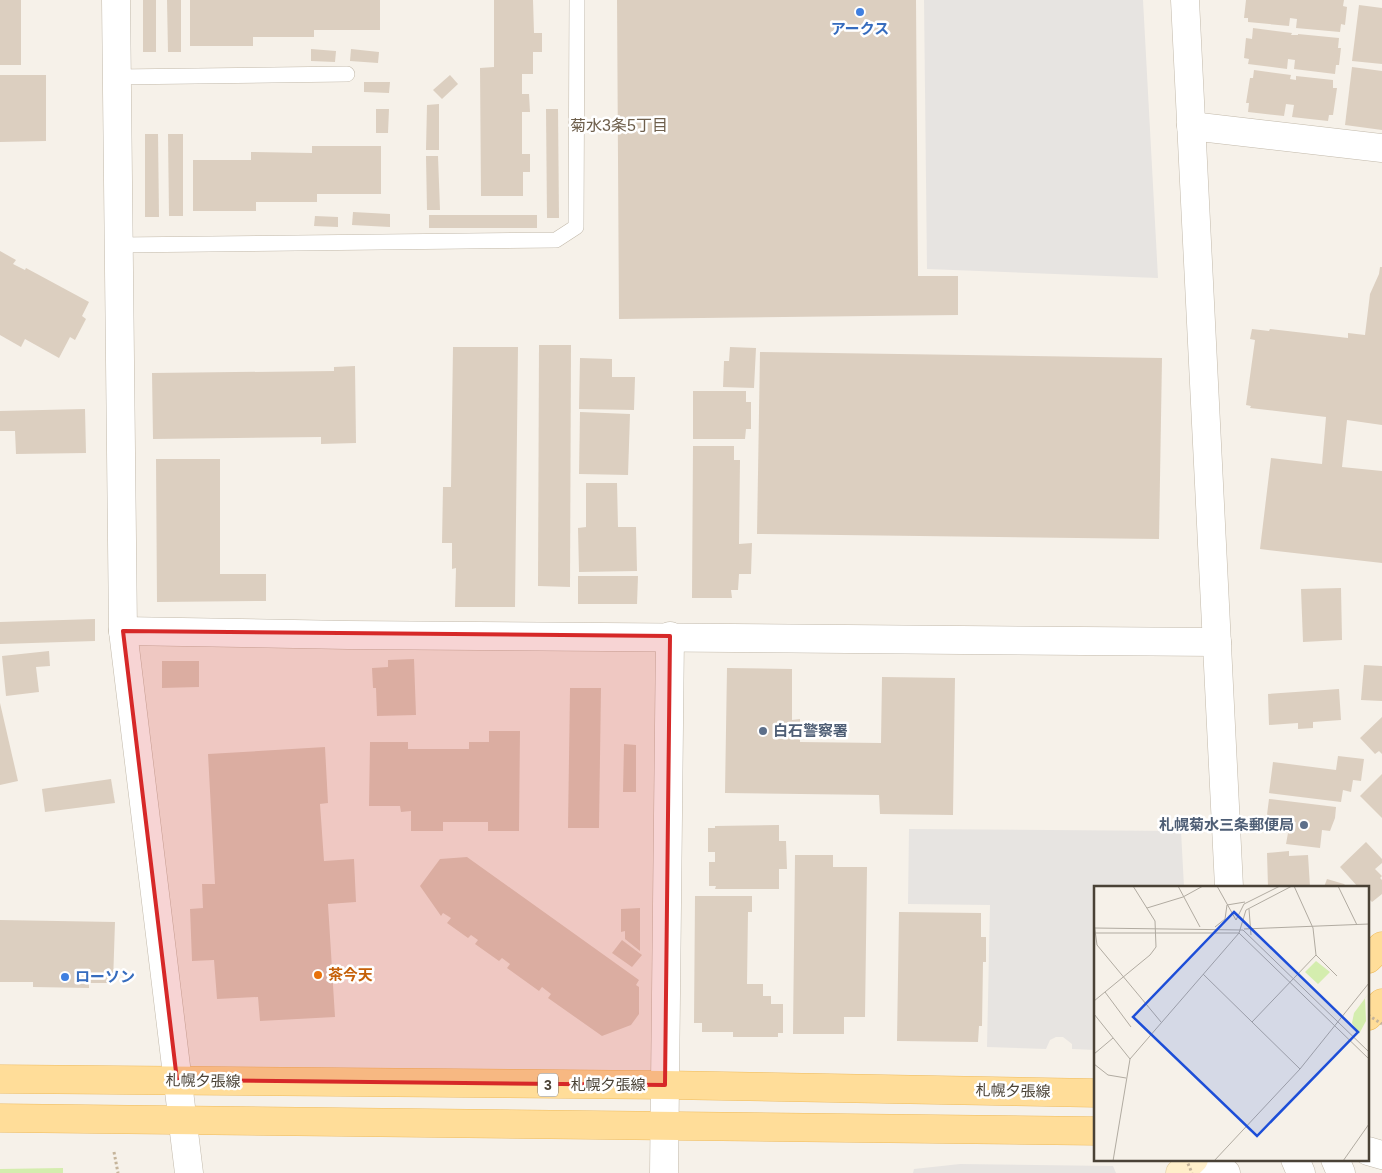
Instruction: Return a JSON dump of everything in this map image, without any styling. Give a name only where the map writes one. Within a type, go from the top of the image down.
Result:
[{"type":"main road","points":[[1370,957],[1382,946]]},
{"type":"main road","points":[[1370,1013],[1382,1003]]},
{"type":"main road","name":"札幌夕張線","points":[[0,1079],[665,1085],[1094,1093]]},
{"type":"main road","points":[[0,1118],[1094,1131]]},
{"type":"main road","points":[[1180,1173],[1193,1160]]},
{"type":"street","points":[[116,0],[123,631],[189,1173]]},
{"type":"street","points":[[1185,0],[1230,886]]},
{"type":"street","points":[[1191,126],[1382,148]]},
{"type":"street","points":[[123,631],[348,635],[670,636],[1217,642]]},
{"type":"street","points":[[664,1173],[670,636]]},
{"type":"street","points":[[1206,1160],[1226,1173]]},
{"type":"street","points":[[1295,1160],[1301,1173]]},
{"type":"street","points":[[1335,1160],[1341,1173]]},
{"type":"lane","points":[[119,245],[556,240],[576,228],[577,0]]},
{"type":"lane","points":[[117,76],[348,74]]},
{"type":"path","points":[[1370,1016],[1382,1024]]},
{"type":"path","points":[[114,1152],[118,1173]]},
{"type":"path","points":[[1186,1160],[1192,1173]]},
{"type":"highlighted area","points":[[123,631],[670,636],[665,1085],[177,1080]]},
{"type":"green space","points":[[63,1168],[63,1173],[0,1173],[0,1169]]},
{"type":"shaded area","points":[[924,0],[1143,0],[1158,278],[927,269]]},
{"type":"shaded area","points":[[909,829],[1181,831],[1184,886],[1094,886],[1094,1050],[1072,1049],[1072,1044],[1063,1037],[1056,1037],[1050,1040],[1046,1049],[987,1047],[990,905],[908,904]]},
{"type":"shaded area","points":[[960,1164],[1113,1166],[1116,1173],[913,1173],[914,1169]]},
{"type":"building","points":[[0,0],[21,0],[21,65],[0,65]]},
{"type":"building","points":[[143,0],[156,0],[156,52],[143,52]]},
{"type":"building","points":[[167,0],[181,0],[181,52],[168,52]]},
{"type":"building","points":[[190,0],[380,0],[380,30],[314,30],[314,37],[253,37],[253,46],[190,46]]},
{"type":"building","points":[[494,0],[533,0],[534,33],[542,33],[542,52],[533,52],[533,74],[522,74],[522,94],[529,94],[530,112],[522,112],[522,154],[530,154],[530,172],[523,172],[523,196],[481,196],[480,68],[494,67]]},
{"type":"building","points":[[617,0],[916,0],[918,276],[958,276],[958,315],[619,319]]},
{"type":"building","points":[[1246,0],[1344,0],[1343,6],[1347,7],[1345,25],[1341,24],[1340,32],[1296,28],[1297,19],[1290,18],[1289,26],[1248,22],[1248,18],[1244,18]]},
{"type":"building","points":[[1359,5],[1382,8],[1382,64],[1352,61]]},
{"type":"building","points":[[1253,28],[1292,33],[1291,35],[1339,38],[1338,48],[1341,48],[1339,65],[1336,65],[1335,74],[1294,69],[1295,60],[1288,59],[1287,69],[1248,64],[1249,59],[1244,58],[1246,38],[1252,39]]},
{"type":"building","points":[[311,49],[336,51],[335,62],[311,61]]},
{"type":"building","points":[[351,49],[379,52],[378,63],[350,61]]},
{"type":"building","points":[[1352,67],[1382,71],[1382,130],[1345,125]]},
{"type":"building","points":[[1254,70],[1291,75],[1290,79],[1296,80],[1296,76],[1333,80],[1333,88],[1337,88],[1333,115],[1329,115],[1328,121],[1292,117],[1294,105],[1286,104],[1284,116],[1248,112],[1249,103],[1246,103],[1250,78],[1253,78]]},
{"type":"building","points":[[0,75],[46,75],[46,141],[0,142]]},
{"type":"building","points":[[450,75],[458,84],[442,99],[433,90]]},
{"type":"building","points":[[364,82],[390,82],[389,93],[364,92]]},
{"type":"building","points":[[439,104],[439,150],[426,150],[427,105]]},
{"type":"building","points":[[376,109],[389,109],[388,133],[376,133]]},
{"type":"building","points":[[546,109],[558,109],[559,218],[547,218]]},
{"type":"building","points":[[145,134],[158,134],[159,217],[145,217]]},
{"type":"building","points":[[168,134],[183,134],[183,216],[169,216]]},
{"type":"building","points":[[312,146],[381,146],[381,194],[317,194],[317,202],[256,202],[256,211],[193,211],[193,160],[251,160],[251,152],[312,153]]},
{"type":"building","points":[[426,156],[438,156],[440,210],[427,210]]},
{"type":"building","points":[[353,212],[390,214],[390,227],[352,225]]},
{"type":"building","points":[[429,215],[537,215],[537,228],[429,228]]},
{"type":"building","points":[[315,216],[338,217],[338,227],[314,226]]},
{"type":"building","points":[[0,251],[16,260],[13,264],[25,270],[26,268],[89,302],[82,316],[86,319],[75,340],[70,337],[59,358],[25,339],[21,347],[0,335]]},
{"type":"building","points":[[1380,267],[1382,267],[1382,425],[1347,420],[1342,467],[1382,471],[1382,563],[1260,549],[1271,458],[1322,464],[1326,417],[1250,408],[1251,406],[1246,405],[1255,340],[1250,339],[1252,329],[1269,331],[1270,329],[1348,338],[1348,333],[1365,335],[1370,294]]},
{"type":"building","points":[[539,345],[571,345],[570,587],[538,586]]},
{"type":"building","points":[[453,347],[518,347],[515,607],[455,607],[456,568],[452,569],[452,543],[442,543],[443,487],[451,487]]},
{"type":"building","points":[[730,347],[756,348],[754,388],[723,387],[724,361],[729,361]]},
{"type":"building","points":[[760,352],[1162,358],[1159,539],[757,534]]},
{"type":"building","points":[[580,358],[612,359],[612,377],[635,377],[634,410],[579,409]]},
{"type":"building","points":[[355,366],[356,443],[321,444],[321,437],[153,439],[152,373],[334,371],[334,367]]},
{"type":"building","points":[[693,391],[746,391],[746,402],[751,402],[751,429],[746,429],[745,439],[693,439]]},
{"type":"building","points":[[85,409],[86,453],[16,454],[15,431],[0,431],[0,411]]},
{"type":"building","points":[[580,412],[630,414],[628,475],[579,474]]},
{"type":"building","points":[[693,446],[734,446],[734,460],[740,460],[739,544],[752,543],[751,574],[739,574],[738,590],[731,590],[732,598],[692,598]]},
{"type":"building","points":[[156,459],[220,459],[220,574],[266,574],[266,601],[157,602]]},
{"type":"building","points":[[586,483],[617,483],[618,527],[636,527],[637,571],[579,572],[578,528],[586,527]]},
{"type":"building","points":[[578,576],[638,576],[637,604],[578,604]]},
{"type":"building","points":[[1341,588],[1342,640],[1303,642],[1301,589]]},
{"type":"building","points":[[95,619],[95,641],[0,644],[0,622]]},
{"type":"building","points":[[49,651],[50,666],[36,667],[39,692],[6,696],[2,656]]},
{"type":"building","points":[[414,659],[416,715],[377,716],[376,688],[373,688],[372,668],[388,667],[388,660]]},
{"type":"building","points":[[162,661],[199,661],[199,687],[162,688]]},
{"type":"building","points":[[1364,665],[1382,666],[1382,701],[1361,700]]},
{"type":"building","name":"白石警察署","points":[[727,668],[792,669],[792,720],[800,719],[800,742],[881,743],[882,677],[955,678],[953,815],[880,814],[879,795],[725,793]]},
{"type":"building","points":[[570,688],[601,688],[599,828],[568,828]]},
{"type":"building","points":[[1339,689],[1341,720],[1313,722],[1313,728],[1298,729],[1298,723],[1269,725],[1268,694]]},
{"type":"building","points":[[0,703],[18,781],[0,785]]},
{"type":"building","points":[[1382,717],[1382,754],[1379,751],[1375,754],[1360,738]]},
{"type":"building","points":[[489,731],[520,731],[519,831],[488,831],[488,822],[443,822],[443,831],[411,831],[411,811],[401,812],[400,806],[369,806],[370,742],[408,742],[408,749],[469,749],[469,742],[489,742]]},
{"type":"building","points":[[624,744],[636,745],[636,792],[623,792]]},
{"type":"building","points":[[325,747],[328,803],[320,804],[324,861],[354,859],[356,902],[328,904],[335,1017],[260,1021],[258,997],[217,999],[214,960],[192,961],[190,909],[203,908],[202,884],[215,884],[208,754]]},
{"type":"building","points":[[1338,756],[1364,759],[1361,781],[1353,780],[1351,792],[1343,790],[1341,802],[1269,793],[1273,762],[1336,770]]},
{"type":"building","points":[[1382,774],[1382,818],[1360,796]]},
{"type":"building","points":[[111,779],[115,803],[45,812],[42,789]]},
{"type":"building","points":[[1269,799],[1336,807],[1335,818],[1330,831],[1322,830],[1320,848],[1286,844],[1288,833],[1265,830]]},
{"type":"building","points":[[779,825],[779,841],[786,841],[787,869],[779,869],[779,889],[715,889],[716,886],[709,886],[709,862],[715,862],[715,852],[708,852],[708,828],[715,828],[715,826]]},
{"type":"building","points":[[1366,842],[1382,859],[1382,863],[1375,869],[1382,876],[1380,878],[1382,880],[1382,894],[1372,902],[1370,900],[1370,886],[1357,886],[1340,867]]},
{"type":"building","points":[[1289,851],[1289,856],[1308,855],[1310,886],[1268,886],[1267,853]]},
{"type":"building","points":[[795,855],[833,855],[833,867],[867,867],[865,1017],[844,1017],[844,1034],[793,1034]]},
{"type":"building","points":[[467,857],[639,980],[636,985],[639,987],[639,1014],[631,1025],[602,1036],[548,998],[551,994],[542,987],[539,991],[507,968],[510,964],[502,958],[499,961],[475,944],[478,940],[471,935],[468,938],[447,923],[451,918],[443,913],[441,916],[420,886],[440,859]]},
{"type":"building","points":[[1327,879],[1346,886],[1324,886]]},
{"type":"building","points":[[695,896],[752,896],[752,912],[748,912],[747,984],[763,984],[763,996],[771,996],[771,1004],[783,1004],[783,1033],[778,1033],[778,1037],[733,1037],[733,1032],[702,1032],[702,1023],[694,1023]]},
{"type":"building","points":[[640,908],[640,951],[625,939],[625,931],[621,932],[621,909]]},
{"type":"building","points":[[899,912],[981,913],[981,937],[986,937],[986,962],[983,962],[982,1026],[979,1026],[978,1042],[897,1041]]},
{"type":"building","points":[[0,920],[115,922],[113,983],[89,983],[89,988],[33,987],[33,982],[0,982]]},
{"type":"building","points":[[622,940],[642,955],[632,967],[612,953]]},
{"type":"place","name":"アークス","points":[[860,12]]},
{"type":"place","name":"白石警察署","points":[[763,731]]},
{"type":"place","name":"札幌菊水三条郵便局","points":[[1304,825]]},
{"type":"place","name":"茶今天","points":[[318,975]]},
{"type":"place","name":"ローソン","points":[[65,977]]},
{"type":"district","name":"菊水3条5丁目","points":[[619,125]]}]
